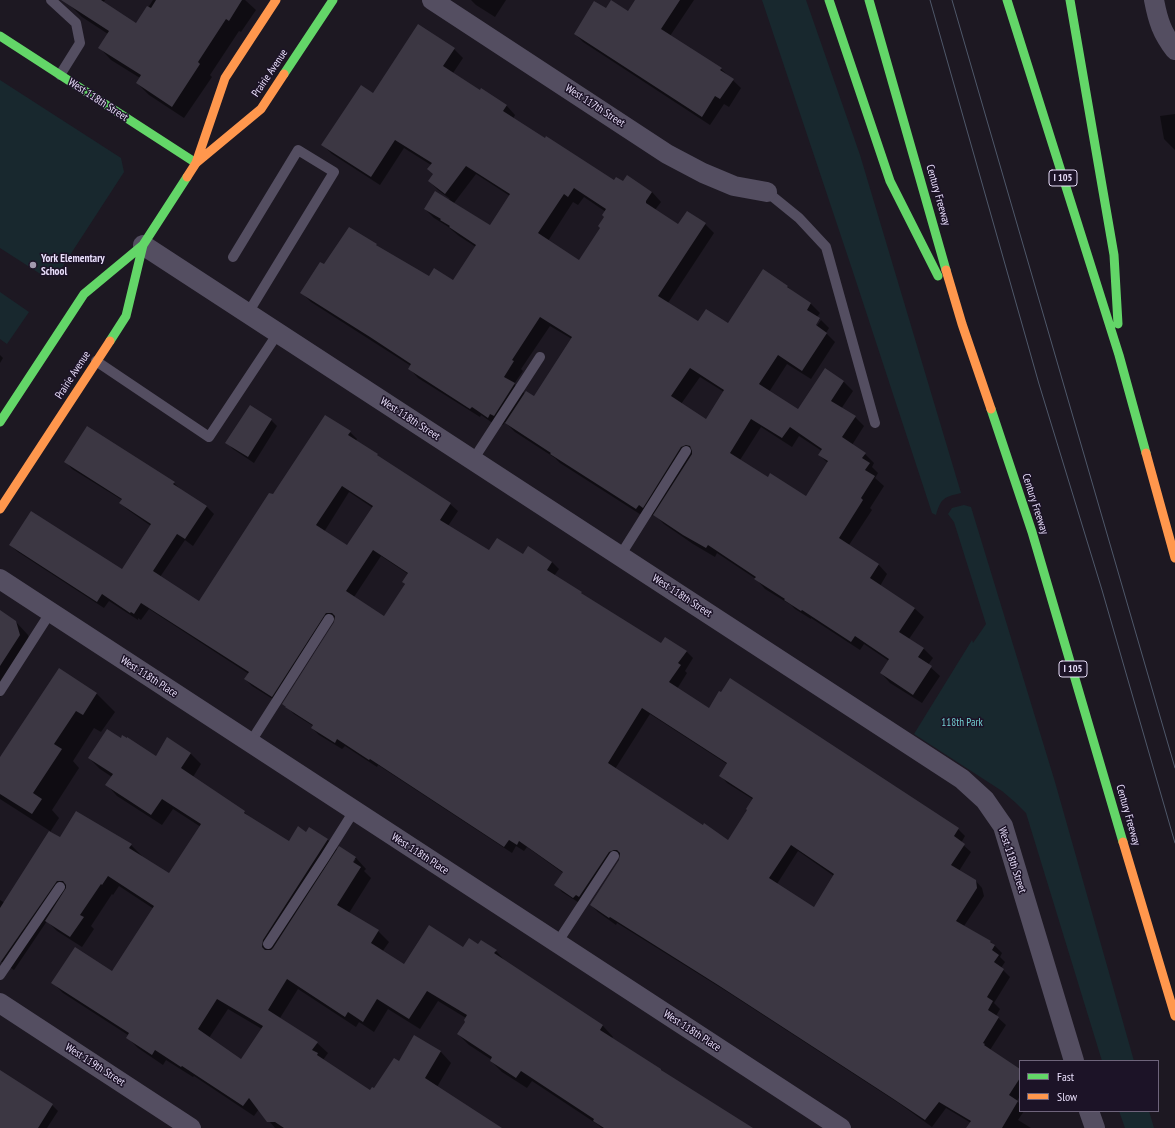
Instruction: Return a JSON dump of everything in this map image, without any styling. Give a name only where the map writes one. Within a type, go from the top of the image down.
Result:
[{"type":"main road","name":"Prairie Avenue","points":[[0,422],[84,294],[143,245],[196,164],[225,78],[276,0]]},
{"type":"main road","name":"Prairie Avenue","points":[[196,164],[261,109],[333,0]]},
{"type":"main road","points":[[829,0],[890,181],[962,324]]},
{"type":"main road","name":"Century Freeway","points":[[869,0],[962,324],[1032,532],[1175,1016]]},
{"type":"main road","name":"I 105","points":[[1008,0],[1119,355],[1175,558]]},
{"type":"main road","points":[[1070,0],[1114,254],[1119,355]]},
{"type":"main road","name":"West 118th Street","points":[[0,36],[196,164]]},
{"type":"main road","name":"Prairie Avenue","points":[[0,509],[126,316],[143,245]]},
{"type":"street","name":"West 117th Street","points":[[432,0],[667,154],[703,173],[734,186],[767,192]]},
{"type":"street","points":[[1154,0],[1157,18],[1166,37],[1175,50]]},
{"type":"street","name":"West 118th Street","points":[[143,245],[962,779],[985,800],[1003,826],[1074,1060]]},
{"type":"street","name":"West 118th Place","points":[[0,579],[841,1128]]},
{"type":"street","name":"West 119th Street","points":[[0,1002],[191,1128]]},
{"type":"street","points":[[1089,1112],[1094,1128]]},
{"type":"lane","points":[[51,0],[76,23],[80,43],[60,75]]},
{"type":"lane","points":[[233,257],[298,150],[334,172],[248,313]]},
{"type":"lane","points":[[767,192],[799,218],[826,247],[875,423]]},
{"type":"lane","points":[[96,361],[209,437],[278,333]]},
{"type":"lane","points":[[473,460],[540,357]]},
{"type":"lane","points":[[620,556],[686,451]]},
{"type":"lane","points":[[0,691],[50,613]]},
{"type":"lane","points":[[250,743],[329,619]]},
{"type":"lane","points":[[268,944],[354,811]]},
{"type":"lane","points":[[557,943],[614,856]]},
{"type":"lane","points":[[0,975],[60,887]]},
{"type":"green space","points":[[762,0],[806,0],[860,155],[961,493],[944,499],[936,515],[932,513]]},
{"type":"green space","name":"York Elementary School","points":[[0,80],[121,158],[124,172],[59,272],[42,275],[0,248]]},
{"type":"green space","points":[[0,292],[29,312],[7,344],[0,339]]},
{"type":"green space","name":"118th Park","points":[[964,505],[971,507],[1055,782],[1134,1060],[1102,1060],[1026,813],[1002,791],[914,734],[972,640],[973,643],[986,624],[954,522],[948,514],[952,508]]},
{"type":"green space","points":[[1119,1112],[1149,1112],[1154,1128],[1125,1128]]},
{"type":"building","points":[[61,0],[101,0],[136,23],[147,6],[151,8],[156,0],[242,0],[229,21],[226,19],[198,62],[200,64],[172,107],[136,83],[141,75],[98,48],[109,31]]},
{"type":"building","points":[[611,0],[628,11],[635,0],[680,0],[661,29],[722,68],[720,70],[734,79],[720,99],[715,96],[702,117],[574,34],[594,1],[606,8]]},
{"type":"building","points":[[418,24],[455,48],[443,66],[480,90],[481,88],[507,105],[503,111],[545,138],[546,136],[614,180],[616,177],[623,181],[627,175],[652,192],[646,203],[678,224],[687,211],[706,223],[658,296],[698,321],[706,309],[728,323],[763,269],[811,303],[807,310],[820,318],[816,325],[827,333],[802,371],[778,355],[759,384],[798,409],[825,368],[844,381],[831,401],[856,416],[842,437],[866,453],[862,458],[870,463],[865,470],[875,476],[861,498],[863,500],[839,538],[879,564],[870,578],[915,608],[899,632],[924,648],[918,657],[932,666],[913,695],[880,673],[889,659],[855,636],[851,642],[784,600],[785,599],[754,579],[756,577],[708,545],[706,548],[653,515],[692,454],[690,446],[686,445],[681,447],[643,508],[639,505],[636,509],[550,454],[551,453],[505,423],[526,391],[534,396],[572,337],[540,317],[512,360],[514,361],[504,377],[515,383],[494,416],[490,414],[488,418],[472,407],[470,409],[408,369],[411,364],[300,293],[320,262],[324,264],[349,227],[377,244],[376,245],[429,276],[434,268],[453,280],[476,245],[449,227],[450,226],[440,220],[441,219],[424,209],[435,191],[490,225],[510,194],[466,166],[445,194],[428,181],[433,174],[427,169],[432,163],[395,140],[371,177],[321,145],[361,85],[373,93]],"holes":[[[574,188],[606,209],[602,215],[604,217],[598,226],[600,228],[579,260],[538,233],[564,194],[568,197]],[[690,368],[724,390],[706,419],[671,396]],[[751,419],[782,438],[790,427],[822,449],[818,455],[828,461],[806,496],[770,473],[768,477],[730,453]]]},
{"type":"building","points":[[250,405],[272,419],[248,457],[225,443]]},
{"type":"building","points":[[325,415],[351,431],[348,435],[451,503],[440,520],[489,550],[497,538],[523,554],[528,546],[552,562],[547,570],[582,592],[581,593],[661,643],[665,637],[687,651],[678,663],[681,665],[669,682],[709,708],[719,691],[721,692],[730,678],[959,828],[954,836],[965,844],[951,865],[976,880],[977,888],[956,921],[991,941],[990,942],[995,945],[992,950],[999,955],[994,962],[1004,969],[987,997],[993,1001],[988,1010],[999,1017],[983,1043],[1019,1068],[1019,1080],[1009,1095],[1018,1101],[1002,1128],[966,1128],[971,1121],[939,1102],[925,1120],[718,985],[590,905],[619,860],[620,853],[617,850],[609,852],[579,897],[576,895],[573,898],[554,885],[563,872],[519,841],[517,845],[509,840],[504,847],[370,759],[369,760],[337,739],[335,743],[311,728],[313,725],[282,704],[334,622],[335,616],[332,613],[326,613],[272,697],[244,679],[249,672],[141,603],[134,614],[131,612],[130,613],[102,594],[97,602],[9,545],[31,511],[122,569],[151,524],[119,503],[122,499],[64,462],[87,426],[175,482],[173,484],[207,506],[185,539],[177,534],[153,571],[199,601],[269,493],[273,494]],"holes":[[[342,486],[373,506],[347,545],[316,525]],[[373,550],[408,573],[402,582],[405,584],[384,616],[346,591]],[[642,708],[727,763],[719,776],[753,798],[728,840],[704,823],[703,825],[608,763]],[[791,845],[834,874],[814,907],[769,878]]]},
{"type":"building","points":[[0,610],[16,621],[20,635],[0,666]]},
{"type":"building","points":[[59,668],[97,693],[83,715],[76,711],[54,744],[62,749],[33,793],[42,799],[32,814],[0,794],[0,757]]},
{"type":"building","points":[[107,729],[121,738],[122,735],[127,737],[156,756],[167,737],[191,753],[181,768],[245,811],[244,813],[289,841],[298,826],[306,832],[309,827],[328,839],[263,940],[262,947],[265,950],[271,950],[273,948],[339,846],[356,857],[353,862],[361,867],[337,905],[379,930],[371,943],[404,964],[429,925],[463,947],[469,938],[478,944],[481,940],[497,950],[494,953],[603,1025],[600,1030],[753,1128],[604,1128],[593,1121],[594,1119],[521,1071],[516,1078],[490,1061],[492,1057],[457,1034],[465,1022],[464,1020],[467,1015],[427,991],[409,1019],[377,999],[363,1022],[348,1012],[345,1017],[287,979],[268,1010],[318,1042],[312,1050],[318,1053],[317,1055],[370,1090],[372,1087],[374,1088],[394,1058],[399,1061],[414,1035],[441,1051],[425,1078],[502,1128],[284,1128],[275,1122],[267,1122],[249,1098],[243,1106],[155,1050],[152,1055],[126,1038],[129,1033],[51,983],[75,947],[112,971],[154,906],[108,876],[80,915],[84,917],[70,937],[45,921],[66,888],[63,881],[57,881],[0,963],[0,908],[49,831],[60,837],[76,811],[132,844],[129,848],[169,873],[201,824],[162,799],[151,815],[105,785],[113,774],[88,758]],"holes":[[[217,999],[263,1026],[241,1059],[198,1029]]]},
{"type":"building","points":[[0,1070],[53,1104],[38,1128],[0,1128]]},
{"type":"tram line","points":[[930,0],[1039,384],[1102,590],[1175,843]]},
{"type":"tram line","points":[[952,0],[1175,768]]},
{"type":"traffic: fast","points":[[284,74],[333,0]]},
{"type":"traffic: fast","points":[[829,0],[890,181],[938,276]]},
{"type":"traffic: fast","points":[[869,0],[946,270]]},
{"type":"traffic: fast","points":[[1007,0],[1119,355],[1146,453]]},
{"type":"traffic: fast","points":[[1070,0],[1114,255],[1118,324]]},
{"type":"traffic: fast","points":[[0,36],[196,163]]},
{"type":"traffic: fast","points":[[0,422],[84,294],[143,245],[187,177]]},
{"type":"traffic: fast","points":[[110,341],[126,316],[143,245]]},
{"type":"traffic: fast","points":[[991,409],[1032,532],[1123,842]]},
{"type":"traffic: slow","points":[[187,177],[196,163],[225,78],[276,0]]},
{"type":"traffic: slow","points":[[196,163],[261,109],[284,74]]},
{"type":"traffic: slow","points":[[946,270],[962,324],[991,409]]},
{"type":"traffic: slow","points":[[0,509],[110,341]]},
{"type":"traffic: slow","points":[[1146,453],[1175,558]]},
{"type":"traffic: slow","points":[[1123,842],[1175,1016]]},
{"type":"place","name":"York Elementary School","points":[[33,265]]}]
